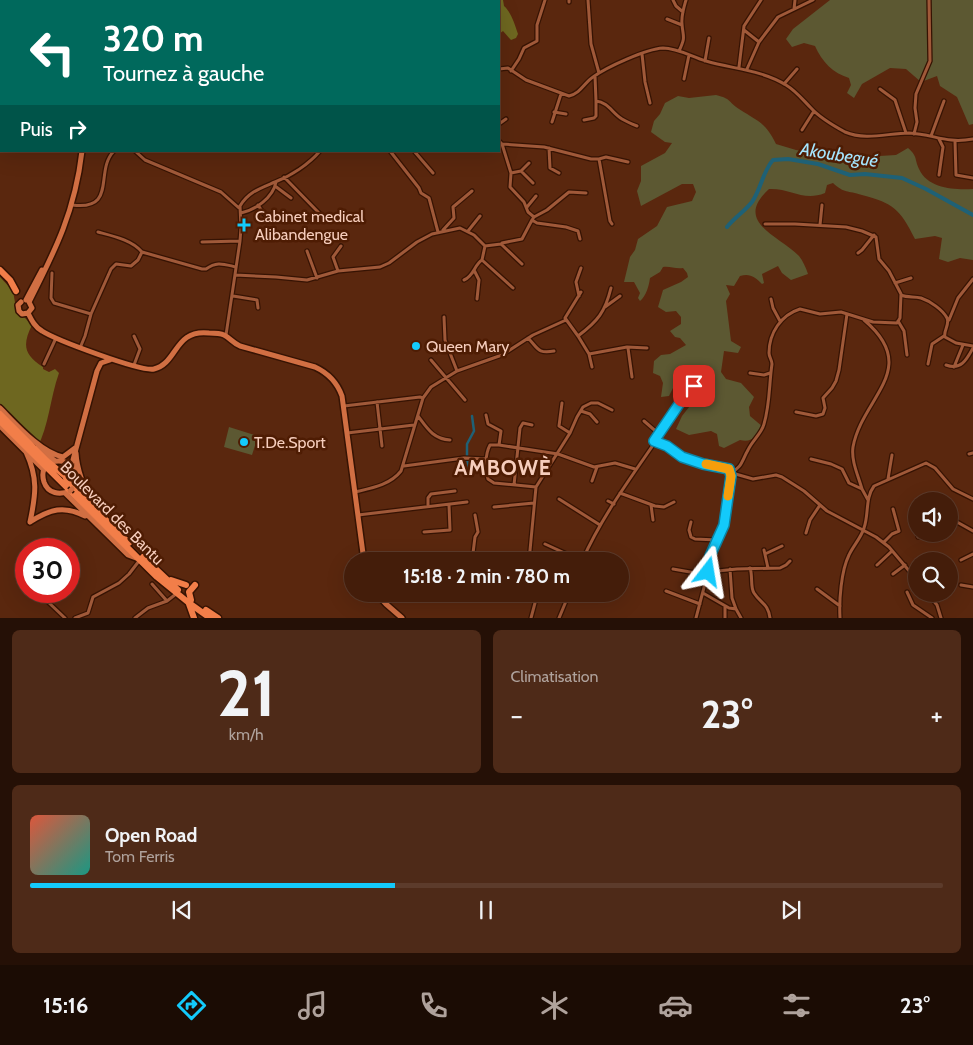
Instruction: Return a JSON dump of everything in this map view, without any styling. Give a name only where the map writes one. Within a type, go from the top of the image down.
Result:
[{"type":"highway","points":[[0,270],[10,280],[16,291]]},
{"type":"highway","points":[[0,275],[16,291]]},
{"type":"highway","name":"Boulevard des Bantu","points":[[0,414],[95,516],[176,594],[218,618]]},
{"type":"highway","name":"Boulevard des Bantu","points":[[0,421],[48,466],[67,472],[69,489]]},
{"type":"highway","points":[[48,466],[67,472],[95,516]]},
{"type":"highway","name":"Boulevard des Bantu","points":[[69,489],[80,494],[95,516],[190,602],[198,616],[210,618]]},
{"type":"highway","points":[[166,579],[186,585]]},
{"type":"highway","points":[[190,602],[190,591],[195,586]]},
{"type":"main road","points":[[28,314],[22,314],[19,311],[18,305],[25,301],[58,244],[78,182],[81,152]]},
{"type":"main road","points":[[25,301],[52,251],[61,228],[81,152]]},
{"type":"main road","points":[[16,291],[32,308],[28,314]]},
{"type":"main road","points":[[28,314],[37,328],[56,338],[100,355],[151,369],[158,367],[167,360],[184,340],[197,333],[207,332],[225,336],[240,346],[315,367],[325,373],[338,387],[343,406],[363,552]]},
{"type":"main road","points":[[100,355],[101,363]]},
{"type":"main road","points":[[67,472],[97,371],[105,360],[113,359]]},
{"type":"main road","points":[[0,408],[32,439],[54,456],[63,457],[75,448]]},
{"type":"main road","points":[[0,426],[26,452],[48,466]]},
{"type":"main road","points":[[75,448],[77,466],[95,516]]},
{"type":"main road","points":[[26,452],[33,468],[35,484],[34,507],[30,522],[44,513],[55,510],[69,510],[95,516]]},
{"type":"main road","points":[[63,457],[67,472]]},
{"type":"main road","points":[[48,466],[63,460],[71,481],[80,494]]},
{"type":"main road","points":[[48,466],[44,481],[50,490],[60,494],[69,489],[77,477],[76,471],[67,472]]},
{"type":"main road","points":[[67,472],[77,466]]},
{"type":"main road","points":[[384,602],[402,618]]},
{"type":"street","points":[[511,70],[524,48],[537,41],[537,25],[545,0]]},
{"type":"street","points":[[584,120],[594,118],[597,115],[597,74],[591,44],[588,0]]},
{"type":"street","points":[[673,0],[676,6],[683,12]]},
{"type":"street","points":[[679,51],[685,36],[682,25],[686,0]]},
{"type":"street","points":[[739,67],[745,22],[761,0]]},
{"type":"street","points":[[794,9],[795,0]]},
{"type":"street","points":[[747,69],[759,42],[778,17],[813,0]]},
{"type":"street","points":[[914,134],[917,122],[916,94],[931,55],[928,24],[929,0]]},
{"type":"street","points":[[667,18],[682,25]]},
{"type":"street","points":[[744,30],[759,42]]},
{"type":"street","points":[[705,61],[709,38]]},
{"type":"street","points":[[500,69],[508,68],[526,80],[570,96],[575,94],[597,74],[619,63],[662,48],[679,51],[705,61],[747,69],[784,84],[801,97],[814,111],[837,127],[852,134],[882,137],[906,133],[955,141],[973,138]]},
{"type":"street","points":[[642,54],[645,82],[650,103]]},
{"type":"street","points":[[684,79],[689,55]]},
{"type":"street","points":[[784,84],[798,69]]},
{"type":"street","points":[[880,89],[895,100],[906,133]]},
{"type":"street","points":[[552,122],[561,94]]},
{"type":"street","points":[[596,101],[600,101],[613,110],[621,119],[637,126]]},
{"type":"street","points":[[931,136],[944,101]]},
{"type":"street","points":[[802,130],[814,111]]},
{"type":"street","points":[[554,112],[566,114]]},
{"type":"street","points":[[500,123],[506,119]]},
{"type":"street","points":[[938,139],[943,144],[939,175]]},
{"type":"street","points":[[955,141],[956,175],[973,178]]},
{"type":"street","points":[[580,239],[578,231],[566,227],[537,223],[528,212],[527,207],[510,187],[511,173],[501,143],[548,148],[599,159],[610,157],[628,162]]},
{"type":"street","points":[[548,148],[550,168],[559,173]]},
{"type":"street","points":[[72,205],[89,206],[98,200],[103,188],[108,161],[113,152]]},
{"type":"street","points":[[136,152],[145,160],[220,192],[239,208],[241,213],[240,241],[225,336]]},
{"type":"street","points":[[241,213],[258,205],[268,197],[275,184],[309,162],[319,152]]},
{"type":"street","points":[[391,152],[421,193],[429,198],[438,232]]},
{"type":"street","points":[[415,152],[433,173]]},
{"type":"street","points":[[599,159],[612,224]]},
{"type":"street","points":[[511,173],[521,170],[529,163]]},
{"type":"street","points":[[521,170],[533,183]]},
{"type":"street","points":[[284,177],[321,215]]},
{"type":"street","points":[[239,208],[244,199],[250,194],[265,186],[275,184]]},
{"type":"street","points":[[275,184],[291,198]]},
{"type":"street","points":[[442,231],[454,218],[453,207],[472,191]]},
{"type":"street","points":[[235,275],[301,280],[317,278],[338,271],[375,268],[386,265],[418,242],[438,232],[460,228],[468,231],[485,246],[501,244],[522,239],[533,218],[569,192],[586,193]]},
{"type":"street","points":[[527,207],[536,196]]},
{"type":"street","points":[[258,205],[264,214],[268,216]]},
{"type":"street","points":[[820,225],[822,205]]},
{"type":"street","points":[[468,231],[480,216]]},
{"type":"street","points":[[765,224],[820,225],[854,229],[874,236],[877,239],[879,259],[889,270],[901,294],[902,300],[898,322]]},
{"type":"street","points":[[98,232],[122,239],[142,252],[202,269],[217,264],[236,267]]},
{"type":"street","points":[[858,253],[874,236]]},
{"type":"street","points":[[202,242],[240,241]]},
{"type":"street","points":[[501,244],[522,264]]},
{"type":"street","points":[[338,271],[333,257],[341,246]]},
{"type":"street","points":[[464,280],[471,275],[482,260],[485,246]]},
{"type":"street","points":[[308,251],[317,278]]},
{"type":"street","points":[[80,348],[90,314],[106,277],[114,265],[131,266],[138,260],[142,252]]},
{"type":"street","points":[[482,260],[513,288]]},
{"type":"street","points":[[581,268],[576,282],[580,294],[566,316],[566,320],[589,354],[592,366]]},
{"type":"street","points":[[474,270],[480,285],[477,299]]},
{"type":"street","points":[[52,273],[51,298],[54,304],[90,314]]},
{"type":"street","points":[[895,283],[911,278]]},
{"type":"street","points":[[928,364],[932,344],[944,336],[955,303],[973,278]]},
{"type":"street","points":[[578,336],[596,322],[605,307],[611,288]]},
{"type":"street","points":[[901,294],[906,297],[920,298],[930,303],[943,312],[948,323]]},
{"type":"street","points":[[232,296],[257,300],[258,308]]},
{"type":"street","points":[[605,307],[620,296]]},
{"type":"street","points":[[902,300],[906,297]]},
{"type":"street","points":[[771,299],[773,308],[780,321]]},
{"type":"street","points":[[731,473],[741,466],[748,449],[764,427],[772,362],[769,353],[775,328],[780,321],[800,309],[820,314],[841,312],[871,324],[883,342],[889,362],[887,378],[858,430],[853,446],[853,460],[868,501]]},
{"type":"street","points":[[796,412],[816,416],[823,414],[825,411],[823,398],[834,385],[839,370],[847,314]]},
{"type":"street","points":[[444,317],[445,340],[457,371]]},
{"type":"street","points":[[355,492],[388,482],[399,474],[404,466],[423,398],[430,387],[457,371],[502,355],[528,338],[566,320]]},
{"type":"street","points":[[871,324],[898,322]]},
{"type":"street","points":[[898,322],[904,331],[907,355]]},
{"type":"street","points":[[134,336],[140,349],[134,365]]},
{"type":"street","points":[[944,336],[952,341],[973,347],[965,361],[954,367],[946,365]]},
{"type":"street","points":[[44,364],[56,338]]},
{"type":"street","points":[[528,338],[538,351],[554,351]]},
{"type":"street","points":[[954,367],[963,345]]},
{"type":"street","points":[[589,354],[628,348],[647,348]]},
{"type":"street","points":[[628,348],[632,377]]},
{"type":"street","points":[[431,360],[466,400]]},
{"type":"street","points":[[750,373],[764,375],[770,373]]},
{"type":"street","points":[[586,552],[600,525],[634,469],[690,388],[694,386]]},
{"type":"street","points":[[343,406],[423,398]]},
{"type":"street","points":[[377,402],[382,446]]},
{"type":"street","points":[[562,403],[558,426],[570,433]]},
{"type":"street","points":[[530,552],[536,487],[558,454],[580,411],[587,404],[598,403],[612,410]]},
{"type":"street","points":[[580,411],[590,414],[597,422]]},
{"type":"street","points":[[486,415],[488,424],[501,431],[498,445]]},
{"type":"street","points":[[417,416],[431,433],[438,438],[450,440]]},
{"type":"street","points":[[644,421],[659,434]]},
{"type":"street","points":[[514,485],[521,425],[523,423],[532,425]]},
{"type":"street","points":[[346,433],[414,425]]},
{"type":"street","points":[[654,441],[667,446],[682,457],[703,464],[724,467],[729,469],[731,473],[753,479],[779,476],[840,518],[864,529],[884,542],[908,570]]},
{"type":"street","points":[[536,487],[494,483],[488,479],[486,474],[490,445],[558,454],[597,467],[615,462],[634,469]]},
{"type":"street","points":[[888,480],[892,455]]},
{"type":"street","points":[[404,466],[462,459],[487,459]]},
{"type":"street","points":[[462,459],[463,465]]},
{"type":"street","points":[[811,459],[842,469],[849,483],[862,488]]},
{"type":"street","points":[[840,618],[847,560],[864,529],[870,491],[874,486],[926,464],[935,468],[950,486],[967,497],[973,498]]},
{"type":"street","points":[[592,481],[597,467]]},
{"type":"street","points":[[696,618],[710,556],[724,525],[731,473]]},
{"type":"street","points":[[428,506],[428,498],[431,494],[455,490]]},
{"type":"street","points":[[620,493],[664,507],[674,502]]},
{"type":"street","points":[[558,499],[600,525]]},
{"type":"street","points":[[608,501],[614,504]]},
{"type":"street","points":[[358,515],[467,502]]},
{"type":"street","points":[[494,507],[534,503]]},
{"type":"street","points":[[424,532],[450,530],[449,504]]},
{"type":"street","points":[[651,504],[653,520]]},
{"type":"street","points":[[806,533],[810,520],[820,505]]},
{"type":"street","points":[[884,542],[892,534],[899,531],[893,509]]},
{"type":"street","points":[[473,552],[475,537],[478,532],[475,515]]},
{"type":"street","points":[[691,522],[689,530],[691,537],[695,539],[717,540]]},
{"type":"street","points":[[958,523],[973,531]]},
{"type":"street","points":[[545,544],[559,551]]},
{"type":"street","points":[[768,568],[765,552],[782,546]]},
{"type":"street","points":[[877,565],[892,551]]},
{"type":"street","points":[[962,560],[973,554]]},
{"type":"street","points":[[75,618],[88,613],[94,597],[119,583],[129,574],[139,559]]},
{"type":"street","points":[[673,569],[707,573],[730,569],[780,568],[790,561]]},
{"type":"street","points":[[892,574],[904,565]]},
{"type":"street","points":[[750,568],[753,591],[769,609],[770,618]]},
{"type":"street","points":[[730,569],[732,598],[741,618]]},
{"type":"street","points":[[152,584],[167,601]]},
{"type":"street","points":[[961,585],[973,587]]},
{"type":"street","points":[[817,589],[840,606]]},
{"type":"street","points":[[666,591],[700,604]]},
{"type":"street","points":[[907,592],[913,605],[932,618]]},
{"type":"street","points":[[703,593],[736,609]]},
{"type":"street","points":[[135,618],[148,608],[167,601],[176,594]]},
{"type":"street","points":[[560,618],[566,602]]},
{"type":"street","points":[[935,602],[940,618]]},
{"type":"street","points":[[49,603],[65,618]]},
{"type":"street","points":[[531,618],[535,603]]},
{"type":"street","points":[[725,605],[725,618]]},
{"type":"shaded area","points":[[500,0],[503,0],[504,6],[511,15],[518,34],[516,38],[511,40],[503,31],[500,33]]},
{"type":"shaded area","points":[[830,0],[973,0],[973,124],[969,125],[957,97],[940,86],[937,76],[921,82],[906,69],[890,68],[862,84],[854,98],[847,93],[851,85],[849,78],[829,66],[815,46],[804,43],[792,47],[786,39],[793,29]]},
{"type":"shaded area","points":[[716,95],[727,99],[761,123],[776,144],[796,150],[846,158],[896,155],[908,148],[915,156],[923,176],[929,181],[943,187],[973,189],[973,260],[960,258],[948,262],[939,259],[942,238],[935,236],[915,239],[900,214],[881,201],[843,190],[833,183],[827,185],[825,193],[810,196],[784,190],[769,189],[759,200],[756,210],[757,219],[763,227],[799,256],[808,274],[791,280],[782,273],[778,266],[762,274],[764,283],[762,284],[750,275],[747,275],[740,276],[734,286],[726,285],[730,294],[726,301],[731,341],[741,347],[738,353],[724,351],[721,372],[726,379],[741,383],[754,397],[749,407],[750,416],[763,427],[751,440],[740,440],[724,448],[719,446],[717,434],[711,431],[689,435],[676,429],[682,416],[693,402],[688,395],[695,389],[695,382],[685,375],[676,376],[669,396],[661,397],[663,383],[660,376],[653,373],[654,361],[661,355],[670,354],[686,345],[670,331],[681,324],[681,317],[676,311],[666,312],[658,307],[663,290],[681,282],[688,277],[687,273],[683,268],[663,267],[660,272],[650,278],[647,291],[640,301],[638,298],[640,293],[634,282],[624,282],[630,257],[635,250],[638,239],[657,226],[667,207],[692,201],[696,192],[693,184],[682,184],[641,206],[637,191],[641,181],[641,166],[665,153],[672,143],[665,142],[651,132],[654,121],[665,103],[678,96],[689,98]]},
{"type":"shaded area","points":[[0,277],[13,291],[17,314],[24,317],[32,325],[26,344],[29,354],[43,369],[49,372],[55,369],[59,373],[44,431],[37,448],[0,410]]},
{"type":"shaded area","points":[[229,427],[258,436],[252,455],[224,447]]},
{"type":"waterway","name":"Akoubegué","points":[[727,227],[752,202],[773,160],[788,159],[818,164],[850,175],[865,174],[902,178],[973,215]]},
{"type":"waterway","points":[[470,471],[467,459],[467,444],[474,431],[472,416]]},
{"type":"slow traffic","points":[[706,464],[729,469],[731,476],[728,496]]},
{"type":"place","name":"Cabinet medical Alibandengue","points":[[244,225]]},
{"type":"place","name":"Queen Mary","points":[[416,346]]},
{"type":"place","name":"T.De.Sport","points":[[244,442]]},
{"type":"district","name":"AMBOWÈ","points":[[503,467]]},
{"type":"route","points":[[694,386],[690,388],[654,441],[667,446],[682,457],[703,464],[729,469],[731,476],[724,525],[710,556],[708,572]]}]
